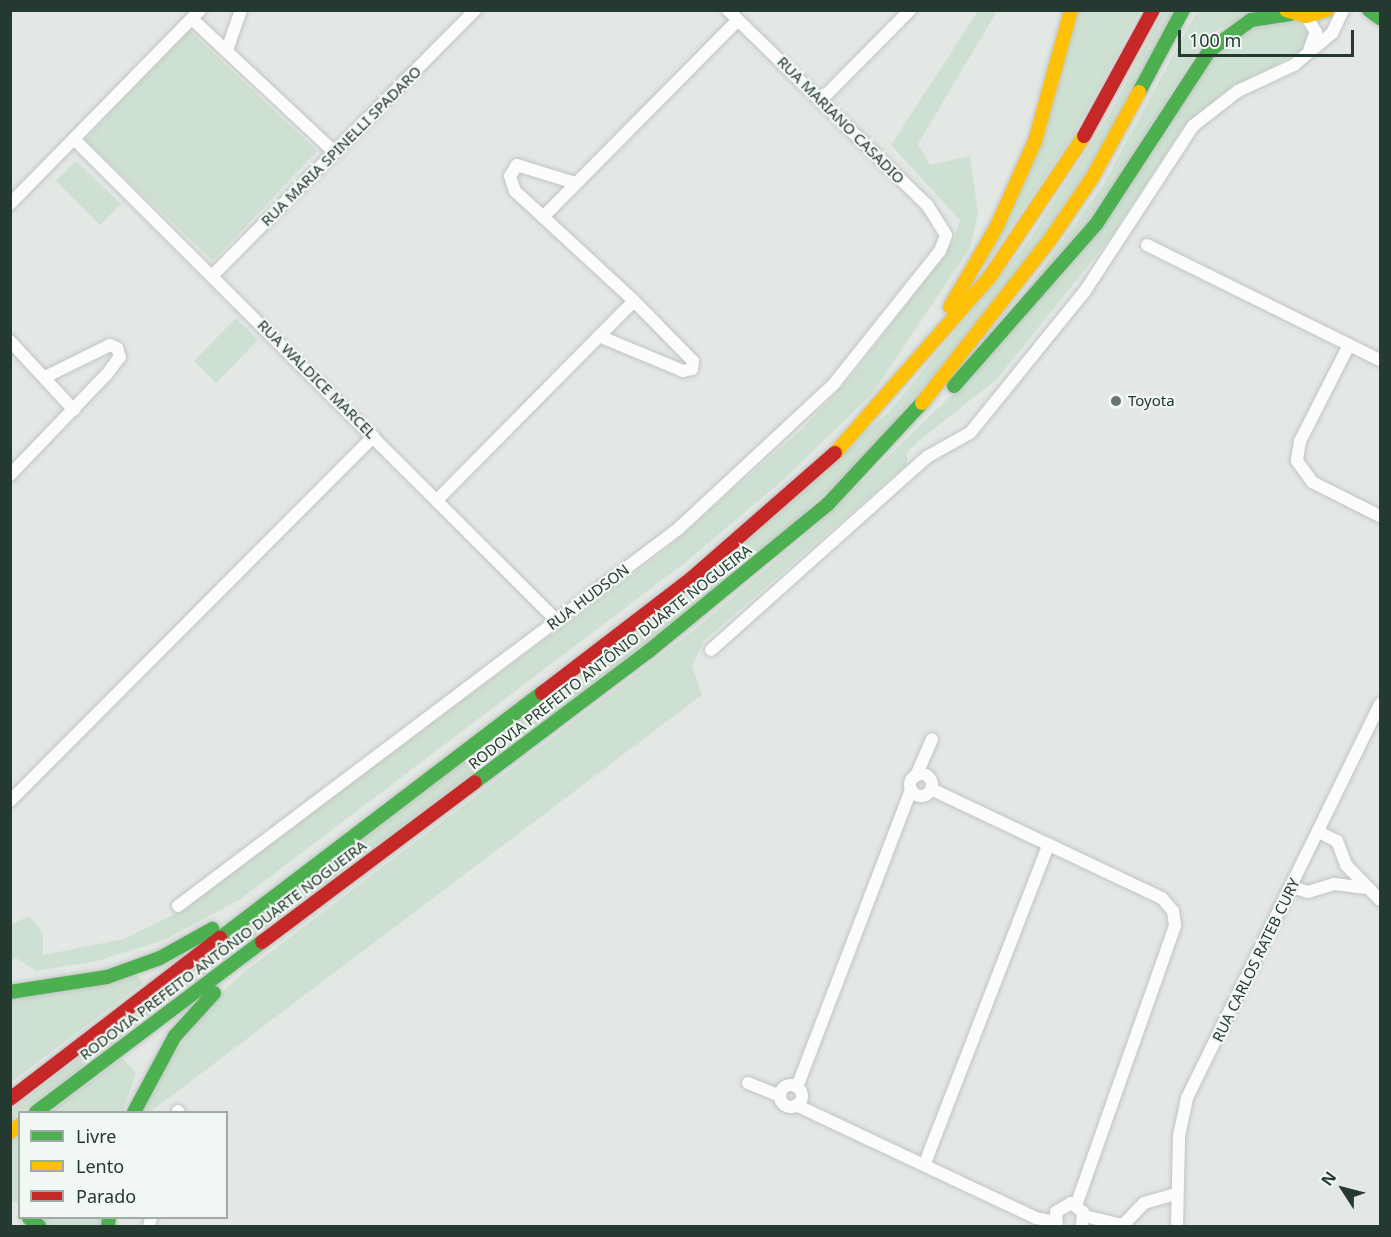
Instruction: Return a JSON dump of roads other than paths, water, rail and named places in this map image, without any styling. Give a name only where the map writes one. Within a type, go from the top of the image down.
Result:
[{"type":"main road","points":[[877,411],[972,272],[1016,187],[1052,90],[1071,10]]},
{"type":"main road","name":"RODOVIA PREFEITO ANTÔNIO DUARTE NOGUEIRA","points":[[10,1099],[750,532],[877,411],[1030,222],[1108,98],[1153,10]]},
{"type":"main road","name":"RODOVIA PREFEITO ANTÔNIO DUARTE NOGUEIRA","points":[[39,1111],[703,610],[828,504],[943,380],[1049,241],[1097,168],[1183,10]]},
{"type":"main road","points":[[828,504],[994,345],[1069,259],[1137,168],[1209,51],[1251,20],[1289,12],[1306,16],[1327,10]]},
{"type":"main road","points":[[1369,10],[1380,18]]},
{"type":"main road","points":[[10,992],[107,977],[160,958],[325,858]]},
{"type":"main road","points":[[135,1111],[159,1060],[195,1011],[346,878]]},
{"type":"street","points":[[227,50],[241,10]]},
{"type":"street","name":"RUA MARIANO CASADIO","points":[[728,10],[927,205],[946,235]]},
{"type":"street","points":[[821,100],[910,10]]},
{"type":"street","points":[[711,650],[927,458],[970,433],[1085,291],[1193,126],[1238,91],[1304,56],[1332,33],[1343,10]]},
{"type":"street","name":"RUA MARIA SPINELLI SPADARO","points":[[212,276],[469,12]]},
{"type":"street","points":[[10,204],[196,15],[227,50],[334,152]]},
{"type":"street","points":[[1304,56],[1316,32],[1306,16]]},
{"type":"street","points":[[544,215],[738,20]]},
{"type":"street","name":"RUA WALDICE MARCEL","points":[[75,140],[557,621]]},
{"type":"street","points":[[575,183],[517,165],[510,176],[515,191],[544,215],[634,301],[693,361],[692,369],[683,371],[599,336]]},
{"type":"street","name":"RUA HUDSON","points":[[177,906],[557,621],[764,454],[833,385],[940,251],[946,235]]},
{"type":"street","points":[[1147,245],[1380,360]]},
{"type":"street","points":[[437,500],[634,301]]},
{"type":"street","points":[[10,341],[75,410]]},
{"type":"street","points":[[10,475],[75,410],[120,357],[117,348],[111,345],[45,377]]},
{"type":"street","points":[[1349,345],[1300,441],[1297,461],[1312,482],[1380,516]]},
{"type":"street","points":[[10,801],[374,436]]},
{"type":"street","name":"RUA CARLOS RATEB CURY","points":[[1177,1227],[1176,1194],[1187,1098],[1380,704]]},
{"type":"street","points":[[797,1087],[932,739]]},
{"type":"street","points":[[916,776],[927,776],[931,789],[1162,898],[1173,912],[1175,926],[1076,1205],[1084,1221],[1122,1226],[1144,1203],[1176,1194]]},
{"type":"street","points":[[911,790],[920,796],[931,789]]},
{"type":"street","points":[[1319,832],[1337,841],[1346,865],[1365,888],[1380,900]]},
{"type":"street","points":[[925,1163],[1050,844]]},
{"type":"street","points":[[1334,884],[1346,865]]},
{"type":"street","points":[[1292,887],[1308,892],[1334,884],[1365,888]]},
{"type":"street","points":[[748,1083],[781,1096],[786,1105],[796,1105],[925,1163],[1036,1218],[1056,1224],[1062,1205],[1076,1205]]},
{"type":"street","points":[[781,1096],[784,1088],[797,1087]]},
{"type":"street","points":[[796,1105],[802,1096],[797,1087]]},
{"type":"place","name":"Toyota","points":[[1116,401]]}]
